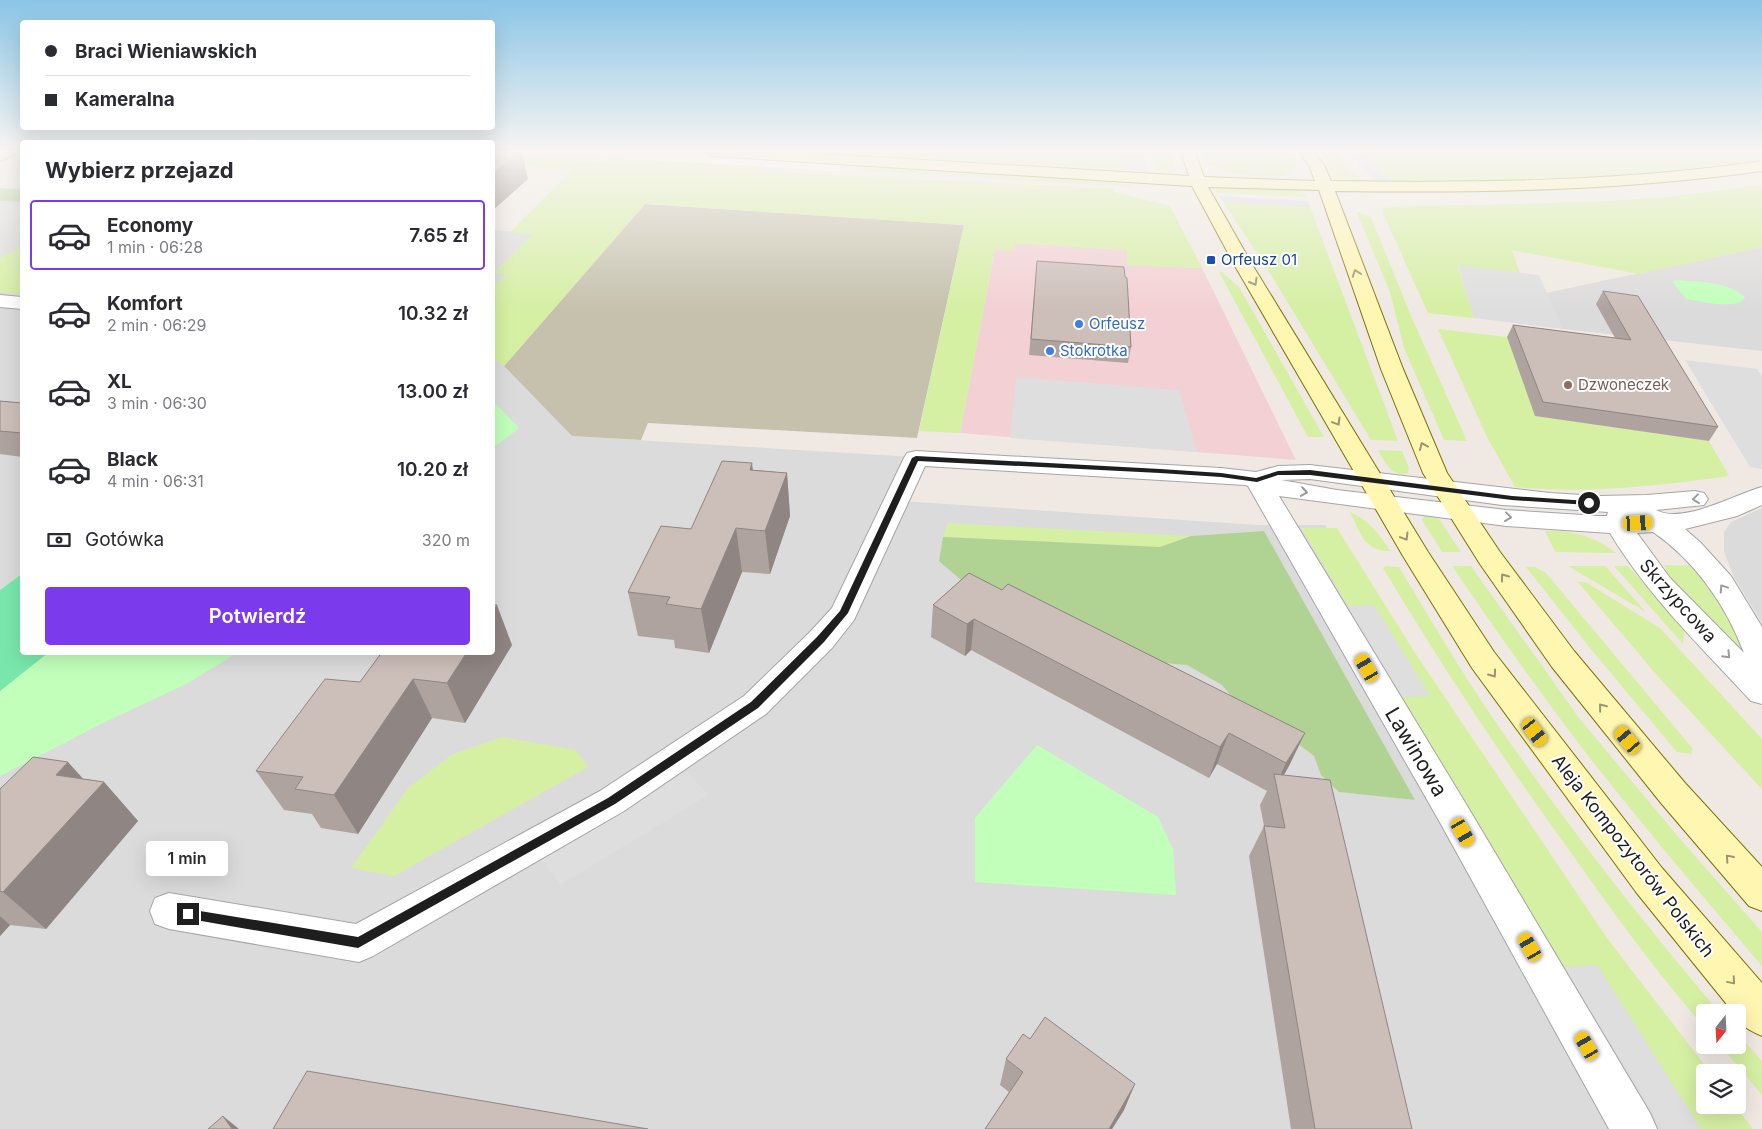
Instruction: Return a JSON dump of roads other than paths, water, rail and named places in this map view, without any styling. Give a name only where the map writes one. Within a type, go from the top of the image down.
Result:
[{"type":"street","points":[[1198,205],[1214,213]]},
{"type":"street","name":"Aleja Kompozytorów Polskich","points":[[1210,205],[1378,491],[1473,645],[1535,732],[1649,880],[1762,1015]]},
{"type":"street","points":[[1332,205],[1392,369],[1435,473],[1563,659],[1673,793],[1762,894]]},
{"type":"street","points":[[0,301],[20,303]]},
{"type":"street","points":[[169,911],[358,943],[612,801],[755,705],[820,640],[844,613],[916,458],[1221,475],[1257,480],[1282,489],[1378,491],[1452,500],[1524,519],[1620,514],[1675,502],[1762,493]]},
{"type":"street","name":"Lawinowa","points":[[1257,480],[1454,815],[1634,1129]]},
{"type":"street","points":[[1658,522],[1710,515],[1748,503],[1762,493]]},
{"type":"street","name":"Skrzypcowa","points":[[1620,514],[1658,522],[1702,560],[1735,606],[1762,662]]},
{"type":"street","name":"Skrzypcowa","points":[[1620,514],[1639,558],[1660,585],[1762,692]]},
{"type":"place","name":"Orfeusz 01","points":[[1211,260]]},
{"type":"place","name":"Orfeusz","points":[[1079,324]]},
{"type":"place","name":"Stokrotka","points":[[1050,351]]},
{"type":"place","name":"Dzwoneczek","points":[[1568,385]]}]
